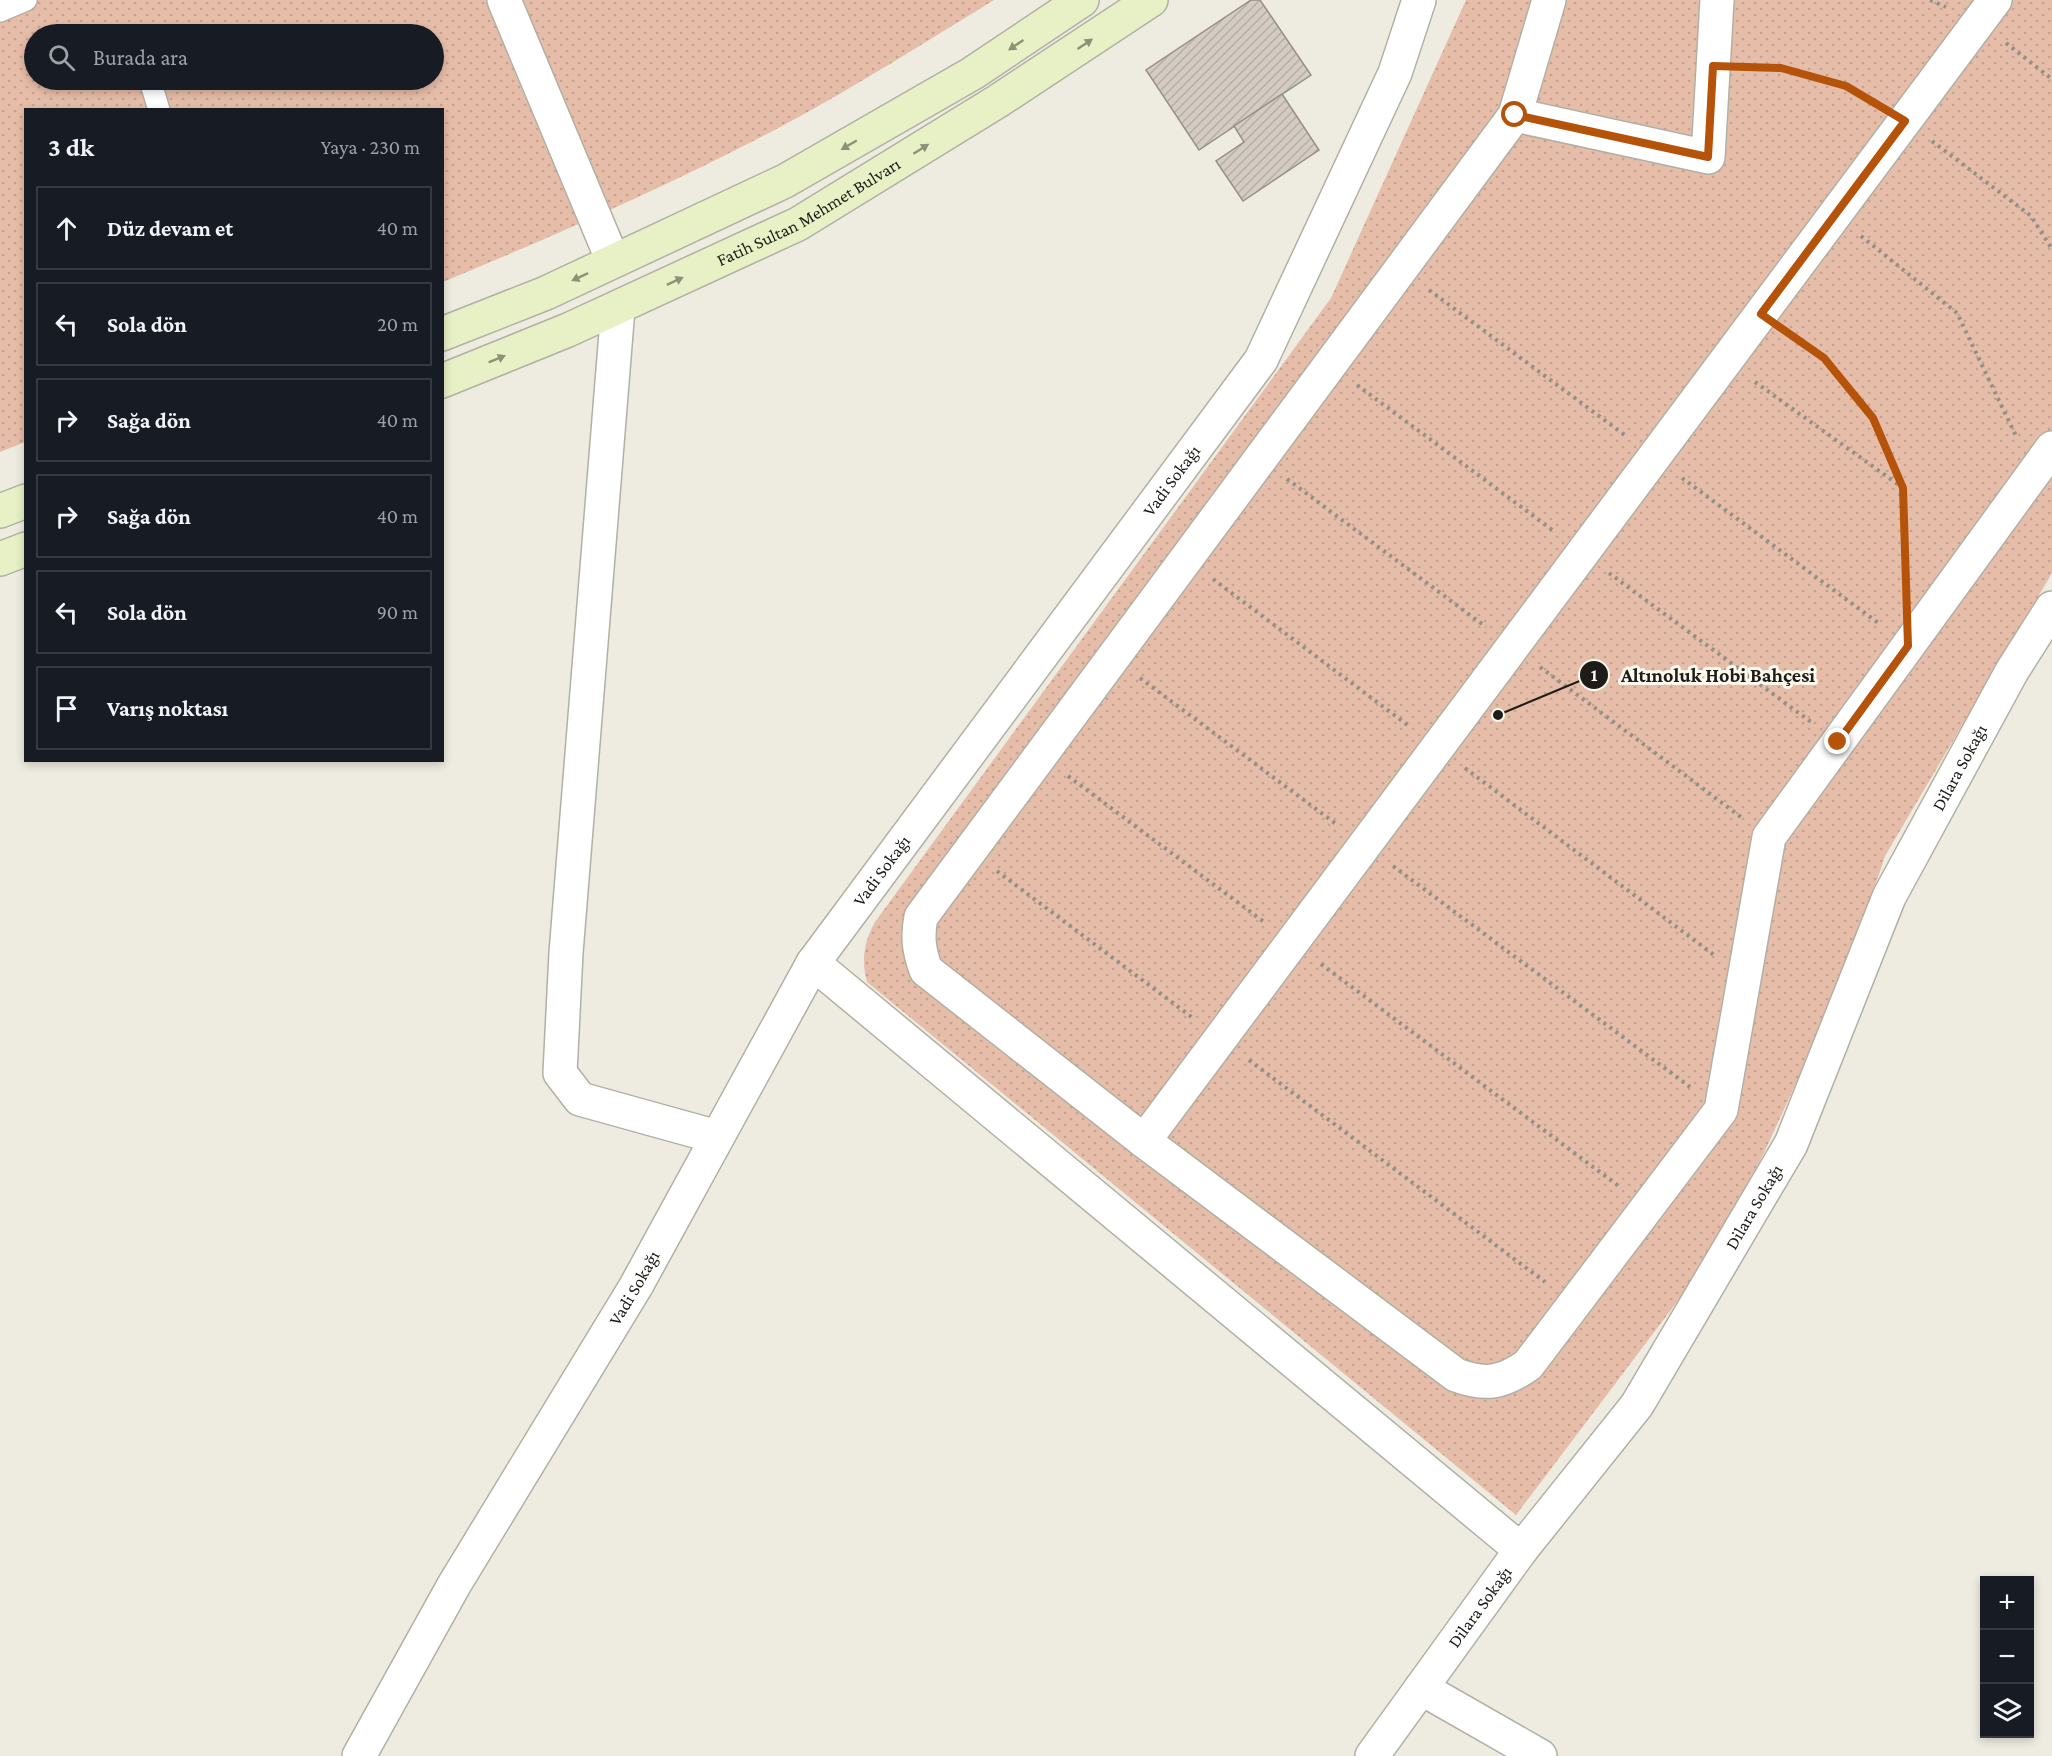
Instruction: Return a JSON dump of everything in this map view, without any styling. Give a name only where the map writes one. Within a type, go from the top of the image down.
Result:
[{"type":"main road","points":[[444,333],[546,293],[784,181],[973,73],[1082,0]]},
{"type":"main road","name":"Fatih Sultan Mehmet Bulvarı","points":[[444,380],[618,308],[798,224],[998,101],[1150,0]]},
{"type":"main road","points":[[0,511],[24,502]]},
{"type":"main road","points":[[0,559],[24,550]]},
{"type":"street","points":[[504,0],[613,261]]},
{"type":"street","name":"Vadi Sokağı","points":[[359,1756],[454,1585],[636,1286],[813,963],[1261,360],[1395,73],[1419,0]]},
{"type":"street","points":[[1550,0],[1515,115],[921,917],[918,935],[920,953],[926,970],[1144,1142],[1456,1375],[1475,1382],[1494,1382],[1512,1376],[1528,1365],[1721,1110],[1769,837],[2043,461]]},
{"type":"street","points":[[1515,115],[1708,157],[1717,0]]},
{"type":"street","points":[[1144,1142],[1987,11]]},
{"type":"street","points":[[618,308],[566,953],[560,1073],[580,1099],[717,1137]]},
{"type":"street","name":"Dilara Sokağı","points":[[1372,1756],[1521,1550],[1637,1405],[1791,1144],[1888,897],[2012,671],[2052,608]]},
{"type":"street","points":[[813,963],[1521,1550]]},
{"type":"street","points":[[1420,1688],[1540,1756]]},
{"type":"lane","points":[[0,11],[26,0]]},
{"type":"lane","points":[[153,90],[158,108]]},
{"type":"path","points":[[1987,11],[2052,79]]},
{"type":"path","points":[[1713,66],[1781,68],[1846,86],[1905,121],[2031,216],[2052,249]]},
{"type":"path","points":[[1834,215],[1957,313],[2043,461]]},
{"type":"path","points":[[1761,314],[1824,358],[1873,418],[1903,488],[1906,589]]},
{"type":"path","points":[[1726,361],[1903,488]]},
{"type":"path","points":[[1113,658],[1721,1110]]},
{"type":"path","points":[[1041,755],[1647,1207]]},
{"type":"path","points":[[970,851],[1574,1304]]},
{"type":"shaded area","points":[[0,0],[994,0],[836,96],[741,147],[614,208],[444,282],[444,108],[24,108],[24,442],[0,452]]},
{"type":"shaded area","points":[[1466,0],[2052,0],[2052,573],[1885,856],[1859,934],[1829,1011],[1764,1153],[1729,1218],[1692,1282],[1516,1515],[867,982],[864,966],[866,944],[875,922],[1331,298]]},
{"type":"building","points":[[1251,0],[1260,0],[1311,75],[1199,150],[1146,70]]},
{"type":"building","points":[[1282,94],[1319,150],[1243,201],[1216,161],[1244,142],[1234,126]]},
{"type":"place","name":"Altınoluk Hobi Bahçesi","points":[[1498,715]]},
{"type":"route","points":[[1515,115],[1708,157],[1713,66],[1781,68],[1846,86],[1905,121],[1761,314],[1824,358],[1873,418],[1903,488],[1908,646],[1838,742]]}]
